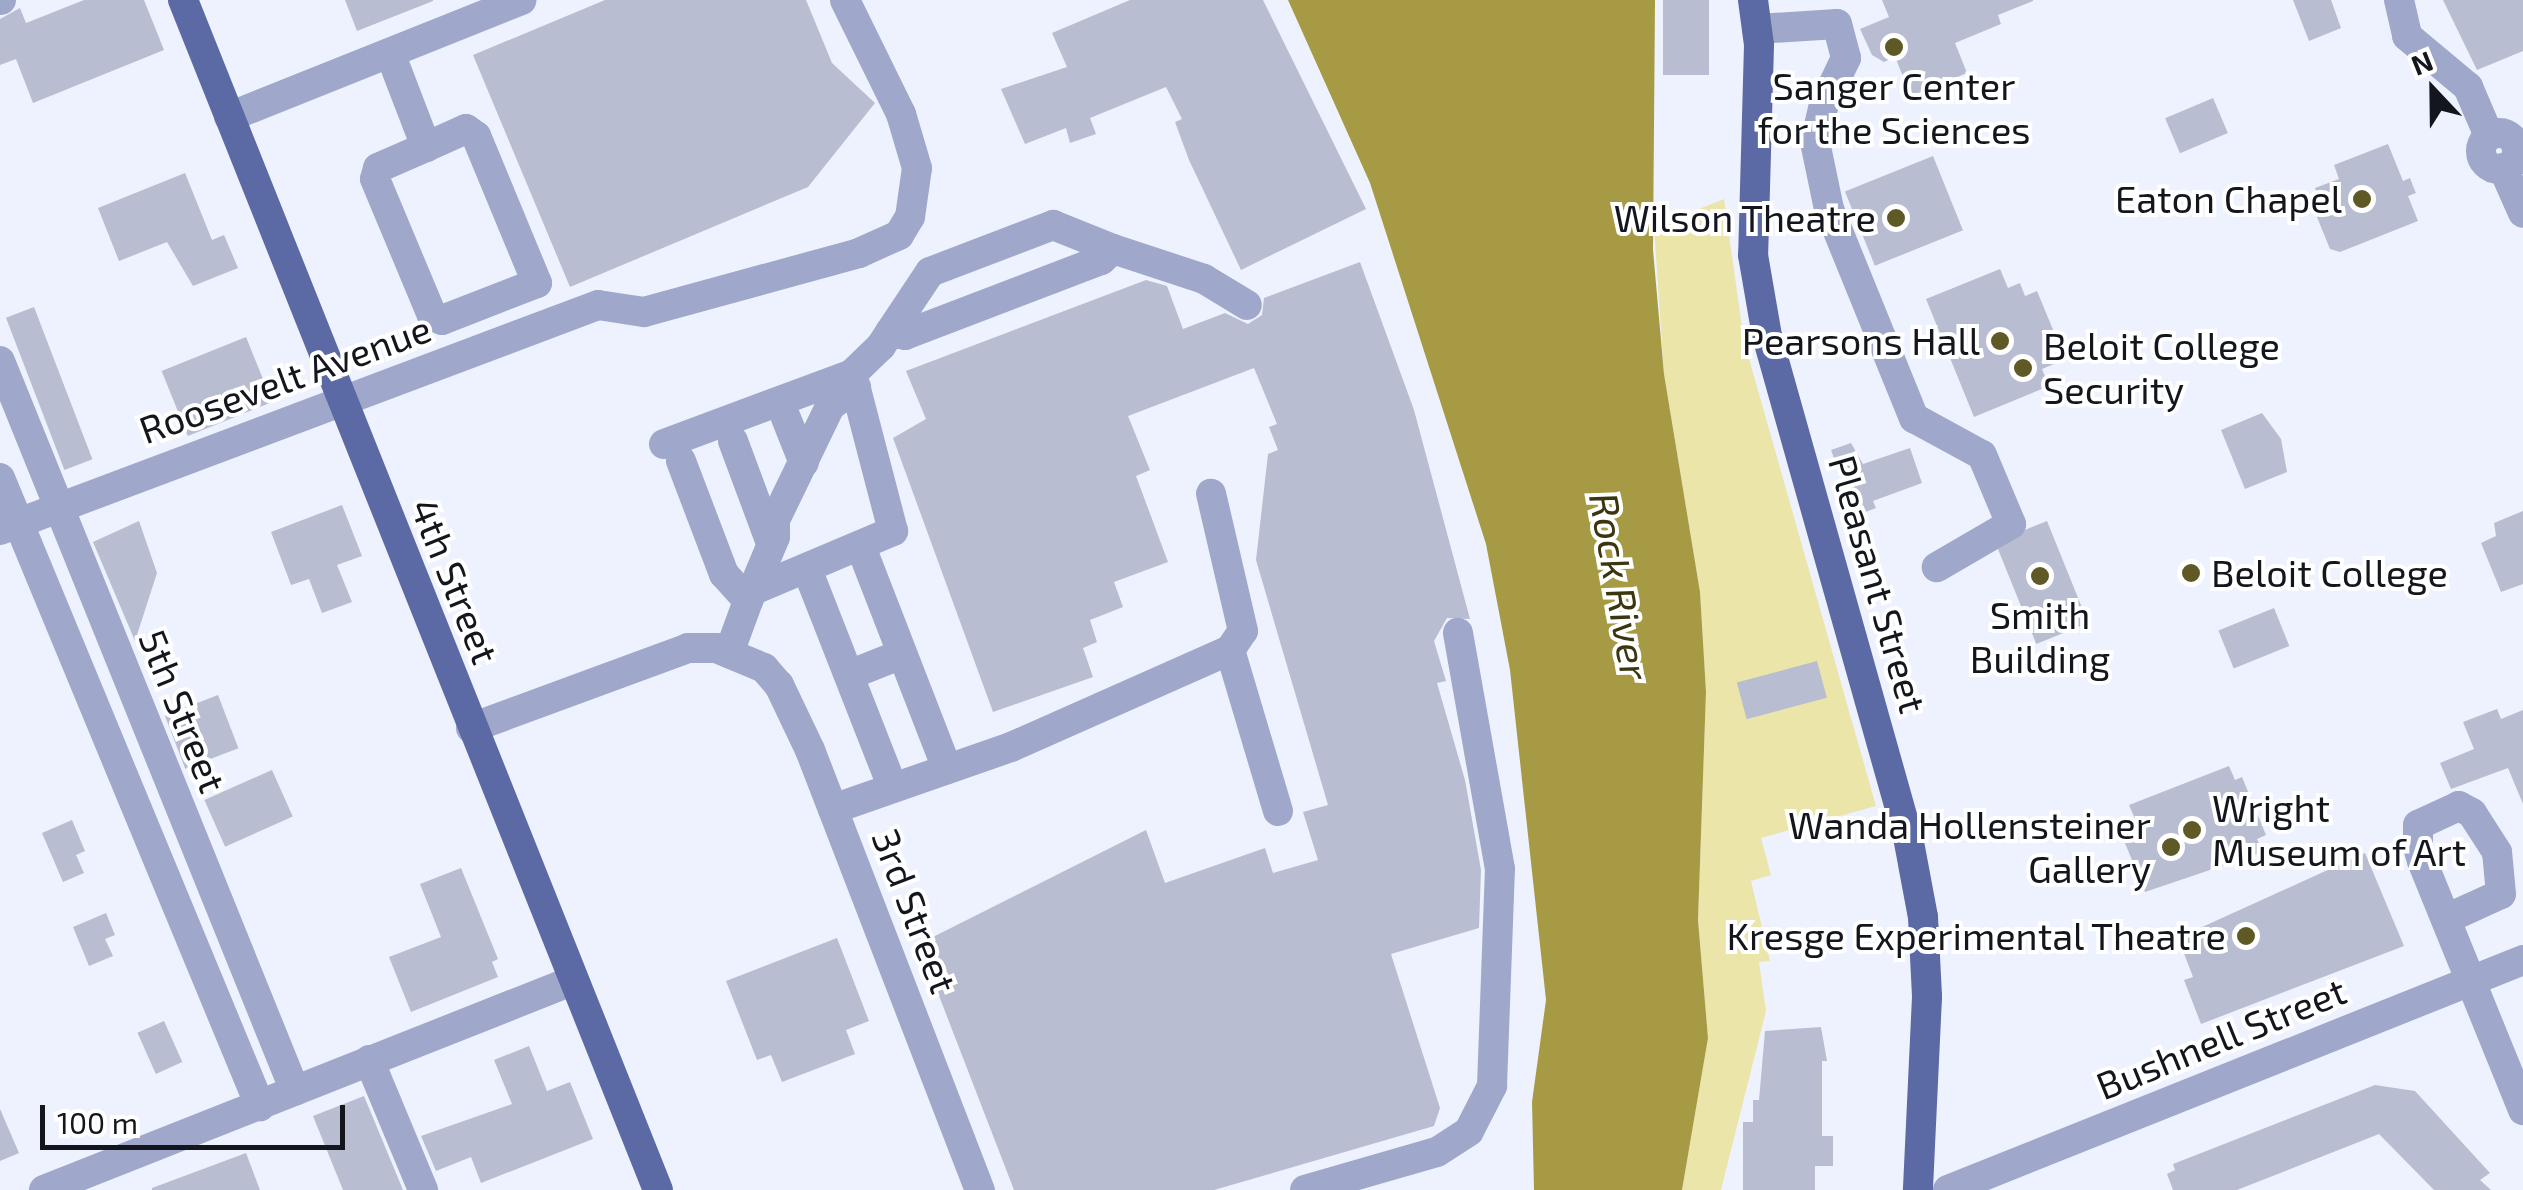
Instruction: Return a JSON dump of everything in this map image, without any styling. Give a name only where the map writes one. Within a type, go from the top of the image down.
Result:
[{"type":"main road","name":"4th Street","points":[[183,0],[340,402],[658,1190]]},
{"type":"main road","name":"Pleasant Street","points":[[1755,15],[1750,177],[1764,320],[1908,836],[1923,917],[1927,997],[1918,1190]]},
{"type":"street","name":"Roosevelt Avenue","points":[[9,526],[598,306],[644,312],[859,252],[899,235],[910,217],[917,168],[901,114],[846,0]]},
{"type":"street","points":[[2398,0],[2407,36],[2468,87],[2489,136],[2482,157],[2504,168],[2523,213]]},
{"type":"street","points":[[229,116],[516,1]]},
{"type":"street","points":[[1755,15],[1837,24],[1846,58],[1824,104],[1815,142],[1829,210],[1908,408],[1923,425],[1982,455],[2011,524],[1937,567]]},
{"type":"street","points":[[390,53],[426,147]]},
{"type":"street","points":[[536,284],[442,320],[432,314],[376,179],[378,168],[466,130],[476,136],[553,322]]},
{"type":"street","points":[[795,498],[804,463],[830,406],[850,386],[930,272],[1053,225],[1204,279],[1247,305]]},
{"type":"street","points":[[890,332],[904,335],[1101,260],[1113,248]]},
{"type":"street","name":"5th Street","points":[[0,361],[294,1090]]},
{"type":"street","points":[[752,595],[724,574],[672,452],[850,386]]},
{"type":"street","points":[[471,728],[688,648],[730,652],[773,540],[775,520],[795,498],[844,414],[850,386]]},
{"type":"street","points":[[752,595],[893,530],[850,386]]},
{"type":"street","points":[[786,418],[804,463]]},
{"type":"street","points":[[733,441],[773,540]]},
{"type":"street","points":[[0,478],[9,526],[260,1106]]},
{"type":"street","points":[[832,809],[947,769],[1230,650],[1243,630],[1211,494]]},
{"type":"street","points":[[862,547],[947,769]]},
{"type":"street","points":[[808,569],[894,788]]},
{"type":"street","points":[[1304,1190],[1437,1152],[1469,1131],[1492,1086],[1500,869],[1458,634]]},
{"type":"street","points":[[1230,650],[1278,811]]},
{"type":"street","name":"3rd Street","points":[[730,652],[764,668],[779,684],[832,809],[980,1190]]},
{"type":"street","points":[[849,675],[902,654]]},
{"type":"street","points":[[2446,919],[2523,1110]]},
{"type":"street","name":"Bushnell Street","points":[[1948,1190],[2523,960]]},
{"type":"street","points":[[44,1190],[572,980]]},
{"type":"street","points":[[369,1060],[423,1190]]},
{"type":"shaded area","points":[[1724,199],[1744,341],[1876,806],[1761,838],[1771,875],[1751,881],[1770,961],[1759,962],[1766,1011],[1721,1190],[1682,1190],[1708,1038],[1698,920],[1706,692],[1700,592],[1664,374],[1654,227]]},
{"type":"water","name":"Rock River","points":[[1288,0],[1655,0],[1653,250],[1664,374],[1700,592],[1706,692],[1698,920],[1708,1038],[1682,1190],[1534,1190],[1532,1102],[1546,1000],[1510,670],[1486,544],[1370,183]]},
{"type":"building","points":[[84,0],[144,0],[164,50],[33,103],[16,59],[0,65],[0,19],[20,8],[26,23]]},
{"type":"building","points":[[345,0],[433,0],[433,1],[357,31]]},
{"type":"building","points":[[605,0],[806,0],[832,63],[875,103],[808,187],[570,287],[473,55]]},
{"type":"building","points":[[1130,0],[1263,0],[1366,209],[1241,270],[1189,160],[1175,122],[1182,119],[1166,87],[1090,118],[1096,134],[1070,143],[1066,128],[1025,144],[1001,89],[1067,67],[1052,33]]},
{"type":"building","points":[[1663,0],[1709,0],[1709,75],[1663,75]]},
{"type":"building","name":"Sanger Center for the Sciences","points":[[1882,0],[2033,1],[1998,15],[2001,24],[1955,43],[1967,73],[1911,96],[1895,57],[1884,62],[1872,55],[1860,29],[1889,17]]},
{"type":"building","points":[[2293,0],[2331,0],[2341,28],[2309,41]]},
{"type":"building","points":[[2443,0],[2523,0],[2523,51],[2477,70]]},
{"type":"building","points":[[2213,98],[2228,133],[2180,153],[2165,118]]},
{"type":"building","name":"Eaton Chapel","points":[[2388,144],[2403,181],[2410,178],[2416,193],[2408,196],[2418,221],[2340,252],[2330,249],[2310,200],[2318,197],[2315,188],[2339,179],[2334,165]]},
{"type":"building","points":[[1933,156],[1963,230],[1875,266],[1845,192]]},
{"type":"building","points":[[185,173],[212,240],[224,235],[238,268],[193,286],[167,242],[119,261],[98,208]]},
{"type":"building","points":[[1360,262],[1414,410],[1470,619],[1447,618],[1434,641],[1446,681],[1437,683],[1465,780],[1481,870],[1479,928],[1391,954],[1440,1108],[1434,1126],[1214,1190],[1014,1190],[919,944],[1146,830],[1165,883],[1265,848],[1273,873],[1318,860],[1303,812],[1328,805],[1256,560],[1268,454],[1278,450],[1269,427],[1277,424],[1254,368],[1128,416],[1150,470],[1136,476],[1168,562],[1114,582],[1123,607],[1090,620],[1097,642],[1083,648],[1093,677],[993,712],[893,438],[926,419],[906,371],[1146,280],[1167,286],[1183,329],[1225,313],[1248,324],[1262,315],[1264,298]]},
{"type":"building","name":"Pearsons Hall","points":[[2000,269],[2008,288],[2020,283],[2025,296],[2037,291],[2059,344],[2048,349],[2054,364],[2042,369],[2049,386],[1974,417],[1926,299]]},
{"type":"building","points":[[34,307],[92,459],[64,470],[6,318]]},
{"type":"building","points":[[246,337],[272,402],[188,436],[162,371]]},
{"type":"building","points":[[2262,413],[2281,439],[2287,472],[2245,489],[2221,430]]},
{"type":"building","points":[[1851,443],[1863,464],[1910,448],[1922,483],[1873,501],[1876,508],[1855,516],[1831,450]]},
{"type":"building","points":[[342,505],[362,556],[337,565],[352,602],[322,613],[309,579],[291,585],[271,532]]},
{"type":"building","points":[[2523,511],[2523,584],[2501,592],[2481,543],[2496,536],[2494,523]]},
{"type":"building","points":[[139,521],[157,573],[135,641],[93,542]]},
{"type":"building","name":"Smith Building","points":[[2047,521],[2088,623],[2036,644],[1995,542]]},
{"type":"building","points":[[2274,608],[2289,646],[2234,668],[2218,630]]},
{"type":"building","points":[[1817,661],[1827,698],[1747,719],[1737,682]]},
{"type":"building","points":[[218,695],[238,748],[185,769],[165,715]]},
{"type":"building","points":[[2497,709],[2501,719],[2523,710],[2523,804],[2508,768],[2451,789],[2440,763],[2474,749],[2463,722]]},
{"type":"building","name":"Wright Museum of Art","points":[[2229,766],[2235,780],[2242,777],[2266,835],[2257,839],[2263,852],[2145,892],[2118,826],[2135,819],[2129,805]]},
{"type":"building","points":[[272,770],[293,817],[225,847],[204,800]]},
{"type":"building","points":[[72,820],[85,851],[76,855],[84,873],[63,882],[42,833]]},
{"type":"building","points":[[2365,853],[2404,946],[2201,1024],[2184,980],[2193,977],[2178,938]]},
{"type":"building","points":[[461,868],[498,959],[492,962],[498,977],[411,1012],[389,957],[441,937],[420,884]]},
{"type":"building","points":[[106,913],[115,935],[105,939],[113,956],[89,966],[73,927]]},
{"type":"building","points":[[837,938],[869,1021],[846,1030],[855,1054],[782,1082],[771,1055],[757,1060],[726,981]]},
{"type":"building","points":[[164,1021],[182,1062],[156,1074],[138,1033]]},
{"type":"building","points":[[1821,1027],[1827,1061],[1822,1061],[1822,1136],[1833,1136],[1833,1166],[1815,1166],[1815,1190],[1743,1190],[1743,1122],[1753,1122],[1753,1100],[1759,1100],[1765,1031]]},
{"type":"building","points":[[529,1046],[547,1091],[570,1082],[593,1139],[481,1183],[471,1157],[436,1171],[421,1136],[512,1104],[494,1060]]},
{"type":"building","points":[[2375,1085],[2415,1091],[2490,1173],[2480,1180],[2491,1190],[2434,1190],[2379,1134],[2237,1190],[2173,1190],[2167,1174],[2175,1170],[2173,1164]]},
{"type":"building","points":[[364,1096],[403,1190],[343,1190],[313,1116]]},
{"type":"building","points":[[0,1109],[19,1153],[0,1161]]},
{"type":"building","points":[[246,1153],[260,1190],[152,1190],[152,1188]]},
{"type":"place","name":"Sanger Center for the Sciences","points":[[1894,47]]},
{"type":"place","name":"Eaton Chapel","points":[[2362,199]]},
{"type":"place","name":"Wilson Theatre","points":[[1896,218]]},
{"type":"place","name":"Pearsons Hall","points":[[2000,341]]},
{"type":"place","name":"Beloit College Security","points":[[2023,368]]},
{"type":"place","name":"Beloit College","points":[[2191,573]]},
{"type":"place","name":"Smith Building","points":[[2040,576]]},
{"type":"place","name":"Wright Museum of Art","points":[[2192,830]]},
{"type":"place","name":"Wanda Hollensteiner Gallery","points":[[2171,847]]},
{"type":"place","name":"Kresge Experimental Theatre","points":[[2246,936]]}]
